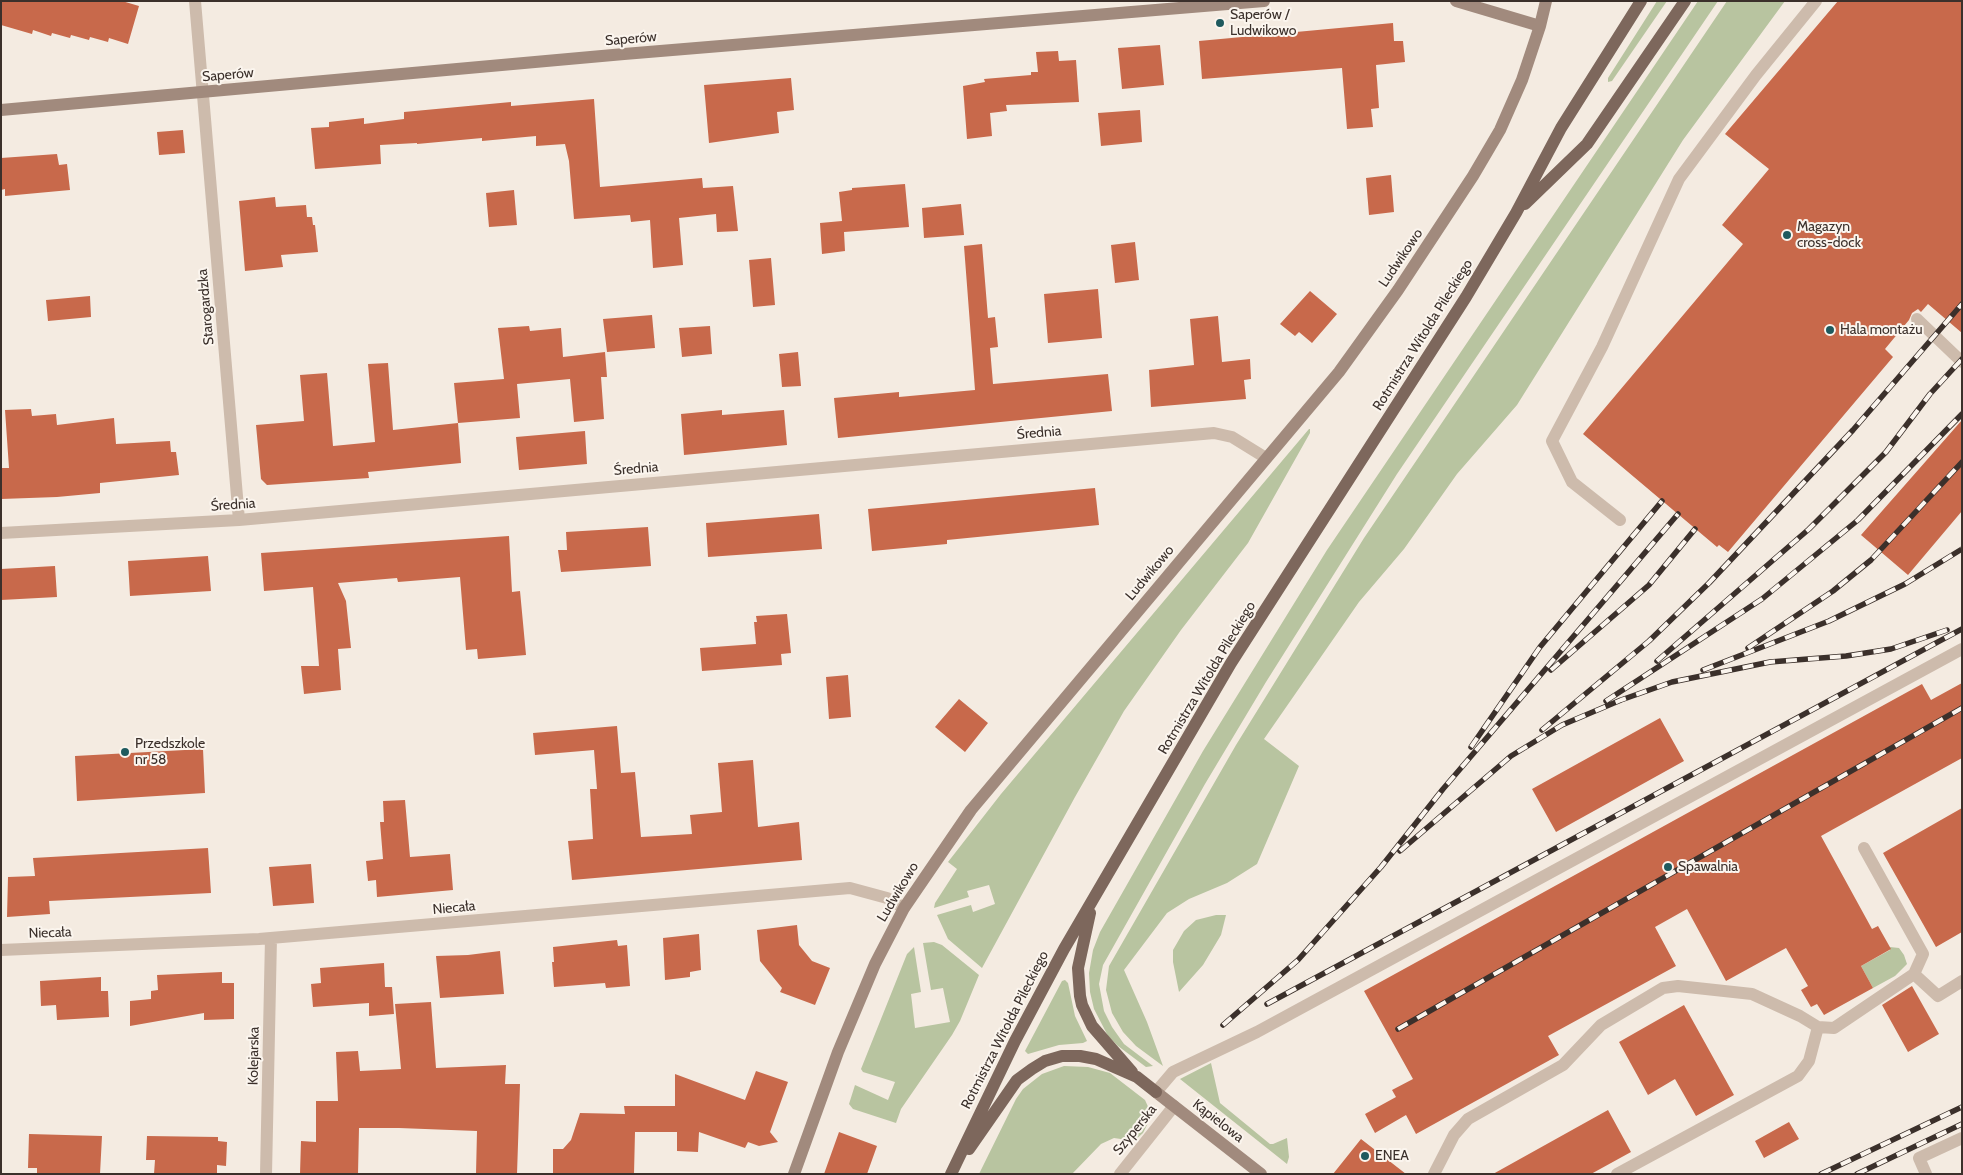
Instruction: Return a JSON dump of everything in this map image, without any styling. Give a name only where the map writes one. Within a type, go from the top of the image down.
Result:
[{"type":"main road","name":"Rotmistrza Witolda Pileckiego","points":[[951,1174],[1015,1041],[1100,886],[1231,663],[1466,297],[1516,213],[1561,128],[1640,1]]},
{"type":"main road","name":"Rotmistrza Witolda Pileckiego","points":[[1516,213],[1587,144],[1685,1]]},
{"type":"main road","points":[[1100,886],[1082,946],[1078,968],[1080,996],[1092,1026],[1137,1077],[1156,1092]]},
{"type":"main road","points":[[951,1174],[1017,1080],[1045,1061],[1062,1056],[1080,1056],[1096,1059],[1137,1077]]},
{"type":"street","name":"Starogardzka","points":[[195,1],[239,520]]},
{"type":"street","name":"Saperów","points":[[1,110],[624,54],[1264,1]]},
{"type":"street","points":[[1456,1],[1540,26]]},
{"type":"street","name":"Ludwikowo","points":[[794,1174],[838,1052],[884,945],[904,908],[971,810],[1339,372],[1398,290],[1473,176],[1500,130],[1522,80],[1540,26],[1546,1]]},
{"type":"street","points":[[1620,520],[1572,482],[1552,442],[1602,347],[1679,179],[1756,75],[1816,1]]},
{"type":"street","points":[[1917,319],[1962,362]]},
{"type":"street","name":"Średnia","points":[[1,533],[239,520],[1214,432],[1232,437],[1266,458]]},
{"type":"street","points":[[1156,1092],[1174,1072],[1257,1032],[1962,649]]},
{"type":"street","points":[[1434,1174],[1454,1135],[1468,1119],[1563,1065],[1601,1025],[1663,988],[1678,986],[1752,994],[1800,1016],[1818,1027],[1834,1028],[1914,974],[1923,954],[1864,848]]},
{"type":"street","name":"Niecała","points":[[1,950],[271,938],[850,888],[887,898],[904,908]]},
{"type":"street","name":"Kolejarska","points":[[266,1174],[271,938]]},
{"type":"street","points":[[1914,974],[1938,996],[1962,981]]},
{"type":"street","points":[[1617,1174],[1798,1076],[1809,1061],[1818,1027]]},
{"type":"street","name":"Kąpielowa","points":[[1156,1092],[1261,1174]]},
{"type":"street","name":"Szyperska","points":[[1120,1174],[1174,1106]]},
{"type":"street","points":[[1926,1174],[1919,1158],[1962,1138]]},
{"type":"green space","points":[[1657,1],[1667,1],[1612,81],[1608,82],[1608,78]]},
{"type":"green space","points":[[1698,1],[1718,1],[1397,474],[1266,682],[1205,784],[1103,965],[1099,984],[1104,1011],[1124,1044],[1153,1066],[1146,1067],[1108,1036],[1094,1009],[1090,992],[1089,973],[1093,950],[1100,932],[1203,751],[1327,550]]},
{"type":"green space","points":[[1727,1],[1785,1],[1683,140],[1517,405],[1457,474],[1404,549],[1359,602],[1264,739],[1299,766],[1257,864],[1227,883],[1189,899],[1167,913],[1124,970],[1147,1022],[1163,1066],[1136,1046],[1123,1032],[1112,1013],[1106,990],[1109,966],[1236,745],[1364,538]]},
{"type":"green space","points":[[1309,429],[1310,433],[1248,543],[1181,630],[1124,711],[982,968],[948,939],[937,915],[971,905],[973,912],[995,904],[989,885],[967,891],[969,897],[934,908],[935,903],[957,869],[948,862],[1001,794]]},
{"type":"green space","points":[[1216,915],[1226,915],[1221,935],[1203,965],[1179,992],[1173,962],[1173,950],[1184,931],[1196,920]]},
{"type":"green space","points":[[934,942],[942,945],[979,975],[960,1021],[901,1109],[896,1123],[853,1109],[849,1104],[855,1085],[888,1100],[895,1082],[863,1072],[861,1069],[907,954],[914,947],[921,992],[911,994],[915,1028],[950,1022],[943,988],[931,990],[923,943]]},
{"type":"green space","points":[[1890,947],[1899,948],[1907,964],[1895,976],[1873,988],[1861,966],[1890,950]]},
{"type":"green space","points":[[1065,980],[1068,983],[1075,1016],[1087,1041],[1059,1045],[1028,1054],[1025,1051],[1026,1049],[1062,981]]},
{"type":"green space","points":[[1211,1063],[1220,1103],[1270,1144],[1287,1138],[1289,1157],[1287,1164],[1180,1079]]},
{"type":"green space","points":[[1064,1066],[1088,1067],[1110,1073],[1145,1100],[1150,1111],[1149,1121],[1143,1133],[1134,1141],[1114,1138],[1101,1144],[1072,1174],[979,1174],[1016,1099],[1023,1089],[1042,1074]]},
{"type":"building","points":[[1,1],[122,1],[139,6],[128,44],[109,38],[108,42],[90,37],[89,40],[71,35],[70,38],[52,33],[51,36],[33,30],[32,34],[1,25]]},
{"type":"building","points":[[1838,1],[1962,1],[1962,333],[1928,304],[1921,312],[1918,309],[1912,313],[1909,320],[1885,349],[1893,357],[1728,552],[1719,545],[1717,547],[1583,434],[1743,244],[1722,225],[1769,169],[1725,134]]},
{"type":"building","points":[[1393,23],[1394,41],[1403,41],[1405,62],[1376,65],[1379,108],[1371,109],[1373,127],[1347,129],[1342,68],[1202,79],[1199,41]]},
{"type":"building","points":[[1160,45],[1164,85],[1122,89],[1118,48]]},
{"type":"building","points":[[1058,51],[1059,61],[1076,60],[1079,102],[1006,105],[1007,111],[990,113],[992,136],[967,139],[963,86],[985,82],[984,79],[1031,75],[1031,72],[1038,72],[1036,52]]},
{"type":"building","points":[[791,78],[794,110],[777,112],[779,133],[709,143],[704,85]]},
{"type":"building","points":[[594,99],[600,187],[702,178],[703,188],[733,186],[738,231],[717,232],[716,214],[679,218],[683,265],[653,268],[650,220],[631,222],[630,215],[574,219],[569,161],[565,144],[536,146],[536,136],[482,141],[482,138],[417,144],[380,145],[381,164],[315,169],[311,128],[329,127],[329,122],[364,118],[364,124],[404,119],[404,112],[511,102],[511,106]]},
{"type":"building","points":[[1140,110],[1142,142],[1101,146],[1098,113]]},
{"type":"building","points":[[183,130],[185,153],[159,155],[157,132]]},
{"type":"building","points":[[57,154],[59,165],[67,164],[70,190],[5,196],[5,189],[1,190],[1,158]]},
{"type":"building","points":[[1391,175],[1394,212],[1369,215],[1366,178]]},
{"type":"building","points":[[905,184],[909,227],[844,232],[845,251],[822,254],[820,223],[842,221],[839,192],[852,190],[852,188]]},
{"type":"building","points":[[514,190],[517,225],[489,227],[486,193]]},
{"type":"building","points":[[275,197],[276,207],[306,205],[307,217],[312,217],[313,225],[315,225],[318,252],[281,255],[283,267],[245,271],[239,201]]},
{"type":"building","points":[[961,204],[964,235],[924,238],[922,208]]},
{"type":"building","points":[[1135,242],[1139,280],[1115,283],[1111,245]]},
{"type":"building","points":[[982,244],[988,318],[995,317],[998,347],[990,348],[993,384],[1108,374],[1112,411],[838,438],[834,398],[899,392],[899,397],[975,390],[964,246]]},
{"type":"building","points":[[771,258],[775,305],[753,307],[749,260]]},
{"type":"building","points":[[1098,289],[1102,338],[1048,343],[1044,294]]},
{"type":"building","points":[[1310,291],[1337,314],[1312,343],[1299,332],[1295,336],[1280,324]]},
{"type":"building","points":[[90,296],[91,317],[48,321],[46,300]]},
{"type":"building","points":[[652,315],[655,348],[607,352],[603,319]]},
{"type":"building","points":[[1218,316],[1222,362],[1250,359],[1251,379],[1244,380],[1246,399],[1151,407],[1149,370],[1194,365],[1190,319]]},
{"type":"building","points":[[529,326],[530,331],[561,328],[563,357],[605,352],[607,377],[601,377],[604,419],[574,422],[570,379],[517,384],[520,418],[458,423],[454,383],[504,379],[498,328]]},
{"type":"building","points":[[710,326],[712,354],[682,357],[679,328]]},
{"type":"building","points":[[798,352],[801,386],[782,387],[779,354]]},
{"type":"building","points":[[388,363],[393,430],[458,423],[461,463],[368,472],[369,478],[267,485],[261,479],[256,425],[304,421],[300,375],[327,373],[333,446],[375,442],[368,364]]},
{"type":"building","points":[[31,409],[32,416],[56,414],[57,425],[114,418],[116,444],[170,441],[171,452],[176,452],[179,475],[100,483],[100,493],[1,499],[1,468],[9,468],[5,410]]},
{"type":"building","points":[[722,410],[722,415],[784,410],[787,445],[684,455],[681,414]]},
{"type":"building","points":[[1962,420],[1962,511],[1908,575],[1861,535]]},
{"type":"building","points":[[585,431],[587,464],[519,470],[516,437]]},
{"type":"building","points":[[1095,488],[1099,525],[947,540],[947,544],[872,551],[868,509]]},
{"type":"building","points":[[819,514],[822,549],[708,557],[706,523]]},
{"type":"building","points":[[648,527],[651,566],[561,572],[558,550],[567,550],[566,532]]},
{"type":"building","points":[[509,536],[512,592],[520,591],[526,655],[478,659],[477,649],[466,650],[460,577],[398,582],[397,578],[338,583],[346,601],[351,648],[338,649],[341,690],[304,694],[301,666],[319,666],[313,587],[264,591],[261,553]]},
{"type":"building","points":[[208,556],[211,591],[130,596],[128,561]]},
{"type":"building","points":[[55,566],[57,597],[1,600],[1,569]]},
{"type":"building","points":[[787,614],[791,653],[781,654],[782,665],[702,671],[700,648],[756,644],[754,622],[757,622],[756,616]]},
{"type":"building","points":[[848,675],[851,717],[829,719],[826,677]]},
{"type":"building","points":[[1962,683],[1962,758],[1821,836],[1872,929],[1878,926],[1891,949],[1861,966],[1873,988],[1824,1015],[1817,1004],[1811,1007],[1801,990],[1808,986],[1786,948],[1726,981],[1687,909],[1655,927],[1676,966],[1548,1036],[1559,1055],[1416,1134],[1406,1115],[1375,1133],[1365,1114],[1396,1097],[1392,1090],[1413,1079],[1364,991],[1922,684],[1931,700]]},
{"type":"building","points":[[959,699],[988,723],[965,752],[935,727]]},
{"type":"building","points":[[1660,718],[1684,761],[1556,832],[1532,789]]},
{"type":"building","points":[[617,726],[621,773],[635,772],[641,837],[692,834],[690,815],[722,812],[718,763],[753,760],[758,827],[799,822],[802,860],[572,880],[568,841],[593,839],[590,789],[597,789],[594,750],[535,755],[533,733]]},
{"type":"building","points":[[203,749],[205,793],[77,801],[75,756]]},
{"type":"building","points":[[405,800],[410,857],[450,854],[453,890],[377,897],[376,880],[368,881],[366,861],[383,859],[380,822],[384,822],[383,801]]},
{"type":"building","points":[[1962,808],[1962,932],[1936,947],[1883,853]]},
{"type":"building","points":[[208,848],[211,893],[49,901],[50,914],[7,917],[8,877],[35,876],[33,858]]},
{"type":"building","points":[[311,864],[314,903],[273,906],[269,867]]},
{"type":"building","points":[[797,925],[799,945],[812,961],[830,968],[815,1005],[780,992],[782,988],[760,961],[757,930]]},
{"type":"building","points":[[699,934],[701,970],[690,972],[690,977],[665,980],[663,938]]},
{"type":"building","points":[[617,940],[618,946],[627,945],[630,986],[606,988],[605,983],[554,987],[553,947]]},
{"type":"building","points":[[500,951],[504,994],[440,998],[436,956]]},
{"type":"building","points":[[384,963],[385,987],[392,987],[394,1014],[369,1016],[369,1003],[313,1007],[311,984],[321,983],[320,968]]},
{"type":"building","points":[[222,972],[222,983],[234,983],[234,1019],[204,1020],[204,1013],[130,1026],[130,1001],[151,999],[151,991],[158,990],[157,975]]},
{"type":"building","points":[[101,977],[101,991],[108,991],[109,1017],[57,1020],[56,1005],[41,1006],[40,981]]},
{"type":"building","points":[[1912,986],[1939,1034],[1908,1052],[1882,1005]]},
{"type":"building","points":[[431,1002],[436,1068],[506,1065],[505,1084],[520,1084],[517,1174],[476,1174],[477,1131],[359,1128],[358,1174],[300,1174],[301,1141],[316,1142],[316,1101],[338,1101],[336,1052],[358,1051],[360,1071],[401,1069],[395,1004]]},
{"type":"building","points":[[1684,1005],[1734,1095],[1696,1116],[1675,1079],[1648,1095],[1619,1042]]},
{"type":"building","points":[[756,1071],[788,1082],[770,1132],[778,1142],[759,1146],[748,1142],[745,1148],[699,1132],[698,1152],[677,1151],[677,1132],[635,1132],[634,1174],[553,1174],[553,1149],[563,1149],[571,1140],[580,1113],[625,1114],[624,1106],[675,1106],[675,1074],[745,1100]]},
{"type":"building","points":[[1608,1110],[1631,1152],[1591,1174],[1493,1174]]},
{"type":"building","points":[[1789,1122],[1799,1139],[1764,1158],[1755,1141]]},
{"type":"building","points":[[839,1132],[877,1146],[867,1174],[824,1174]]},
{"type":"building","points":[[29,1134],[102,1136],[100,1174],[37,1174],[37,1168],[28,1168]]},
{"type":"building","points":[[147,1136],[218,1137],[218,1141],[227,1142],[226,1166],[217,1165],[217,1174],[154,1174],[155,1160],[146,1160]]},
{"type":"building","name":"ENEA","points":[[1361,1139],[1406,1174],[1333,1174]]},
{"type":"railway","points":[[1542,730],[1649,641],[1709,583],[1853,430],[1962,304]]},
{"type":"railway","points":[[1657,661],[1809,529],[1886,452],[1930,394],[1962,359]]},
{"type":"railway","points":[[1606,701],[1762,599],[1858,520],[1962,414]]},
{"type":"railway","points":[[1748,648],[1833,591],[1871,560],[1962,462]]},
{"type":"railway","points":[[1471,747],[1540,647],[1662,501]]},
{"type":"railway","points":[[1223,1025],[1298,960],[1381,867],[1443,789],[1678,514]]},
{"type":"railway","points":[[1551,670],[1649,585],[1695,529]]},
{"type":"railway","points":[[1703,670],[1829,621],[1905,584],[1962,549]]},
{"type":"railway","points":[[1267,1004],[1962,629]]},
{"type":"railway","points":[[1400,851],[1511,756],[1562,725],[1621,700],[1672,682],[1770,662],[1846,656],[1891,649],[1947,630]]},
{"type":"railway","points":[[1398,1029],[1962,708]]},
{"type":"railway","points":[[1821,1174],[1962,1107]]},
{"type":"railway","points":[[1857,1174],[1962,1124]]},
{"type":"place","name":"Saperów / Ludwikowo","points":[[1220,23]]},
{"type":"place","name":"Magazyn cross-dock","points":[[1787,235]]},
{"type":"place","name":"Hala montażu","points":[[1830,330]]},
{"type":"place","name":"Przedszkole nr 58","points":[[125,752]]},
{"type":"place","name":"Spawalnia","points":[[1668,867]]},
{"type":"place","name":"ENEA","points":[[1365,1156]]}]
